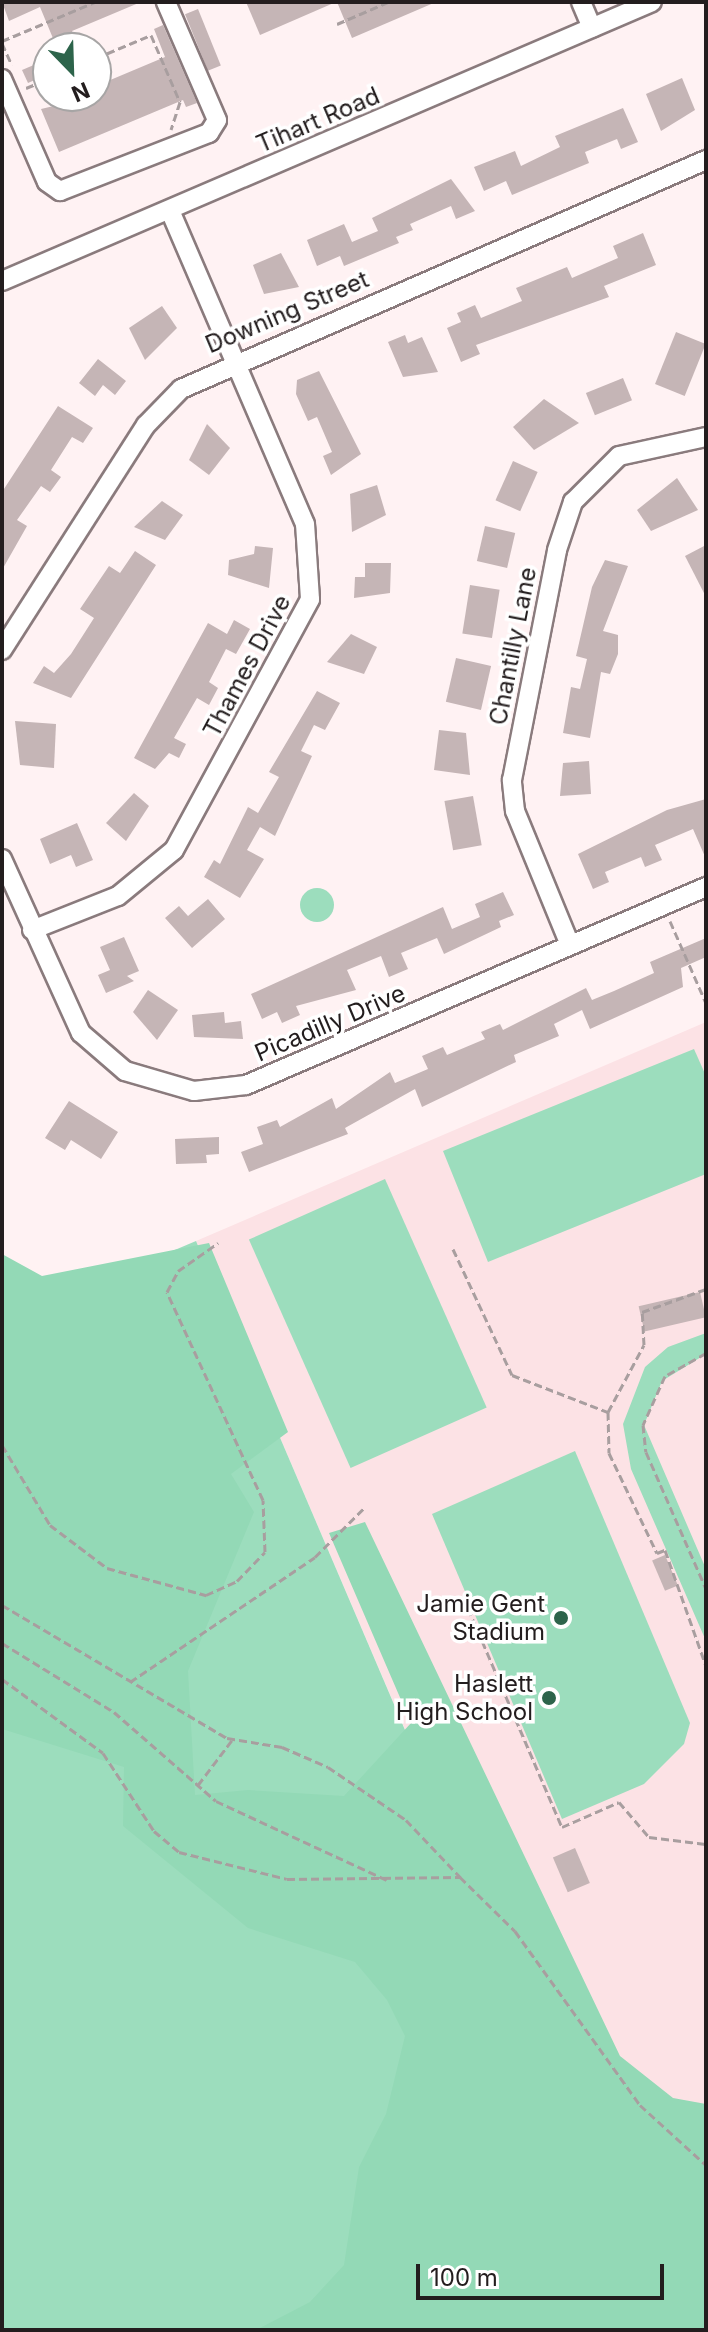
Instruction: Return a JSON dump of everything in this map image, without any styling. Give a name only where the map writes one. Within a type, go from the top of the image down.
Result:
[{"type":"street","points":[[2,79],[47,182],[60,191],[209,133],[217,120],[166,2]]},
{"type":"street","points":[[581,2],[592,28]]},
{"type":"street","name":"Tihart Road","points":[[2,281],[652,2]]},
{"type":"street","name":"Downing Street","points":[[2,650],[157,412],[194,380],[235,359],[706,160]]},
{"type":"street","name":"Thames Drive","points":[[32,930],[118,896],[174,850],[305,614],[313,569],[305,524],[170,210]]},
{"type":"street","name":"Chantilly Lane","points":[[570,945],[515,811],[512,780],[557,550],[573,502],[619,456],[706,437]]},
{"type":"street","points":[[2,859],[32,930]]},
{"type":"street","name":"Picadilly Drive","points":[[32,930],[71,1018],[94,1048],[142,1080],[194,1091],[246,1085],[706,887]]},
{"type":"path","points":[[2,41],[95,2]]},
{"type":"path","points":[[337,24],[388,2]]},
{"type":"path","points":[[112,51],[151,35],[180,102],[168,139]]},
{"type":"path","points":[[28,102],[22,89],[32,85]]},
{"type":"path","points":[[664,906],[706,1003]]},
{"type":"path","points":[[2,1445],[50,1525],[107,1568],[206,1595],[237,1581],[265,1552],[263,1500],[167,1292],[178,1271],[218,1243]]},
{"type":"path","points":[[453,1249],[512,1375],[608,1412]]},
{"type":"path","points":[[706,1289],[642,1312],[644,1345],[608,1412],[609,1453],[657,1553],[665,1550],[706,1666]]},
{"type":"path","points":[[706,1353],[665,1376],[643,1425],[646,1452],[706,1589]]},
{"type":"path","points":[[130,1682],[315,1557],[364,1508]]},
{"type":"path","points":[[2,1605],[232,1740],[282,1747],[328,1767],[406,1820],[515,1931],[640,2105],[706,2165]]},
{"type":"path","points":[[468,1608],[562,1827],[619,1802],[649,1837],[706,1844]]},
{"type":"path","points":[[2,1643],[114,1712],[216,1801],[388,1881]]},
{"type":"path","points":[[2,1679],[103,1753],[154,1831],[179,1852],[287,1879],[388,1881],[460,1877]]},
{"type":"path","points":[[198,1785],[232,1740]]},
{"type":"shaded area","name":"Haslett High School","points":[[706,1022],[706,2330],[662,2330],[196,1241]]},
{"type":"green space","points":[[317,888],[329,893],[334,905],[329,917],[317,922],[305,917],[300,905],[305,893]]},
{"type":"green space","points":[[694,1049],[706,1076],[706,1174],[488,1262],[443,1151]]},
{"type":"green space","points":[[385,1179],[487,1407],[351,1468],[249,1240]]},
{"type":"green space","points":[[196,1241],[605,2198],[300,2330],[2,2330],[2,1323]]},
{"type":"green space","points":[[209,1243],[288,1432],[231,1474],[254,1512],[188,1671],[195,1795],[248,1790],[344,1796],[411,1723],[329,1533],[365,1522],[620,2056],[673,2098],[706,2104],[706,2330],[256,2330],[310,2302],[344,2265],[359,2167],[386,2114],[405,2036],[387,2000],[355,1962],[248,1928],[123,1826],[124,1767],[2,1729],[2,1254],[42,1276]]},
{"type":"green space","points":[[706,1333],[706,1354],[662,1381],[644,1425],[706,1569],[706,1641],[631,1469],[623,1424],[645,1367],[668,1347]]},
{"type":"green space","name":"Jamie Gent Stadium","points":[[575,1451],[690,1723],[684,1744],[644,1784],[562,1819],[432,1514]]},
{"type":"building","points":[[2,2],[141,2],[72,32],[50,32],[40,7],[9,21]]},
{"type":"building","points":[[246,2],[336,2],[260,35]]},
{"type":"building","points":[[337,2],[436,2],[352,38]]},
{"type":"building","points":[[198,9],[221,66],[208,71],[185,14]]},
{"type":"building","points":[[163,25],[197,103],[186,107],[183,100],[59,152],[42,112],[112,112],[112,79],[165,57],[154,29]]},
{"type":"building","points":[[32,66],[32,81],[28,83],[22,70]]},
{"type":"building","points":[[682,78],[695,110],[661,131],[646,94]]},
{"type":"building","points":[[623,108],[638,142],[621,149],[617,139],[585,152],[589,163],[512,195],[506,181],[484,191],[474,167],[515,151],[521,166],[560,147],[555,136]]},
{"type":"building","points":[[451,179],[475,211],[456,219],[451,206],[410,224],[413,230],[396,237],[399,243],[344,266],[340,256],[317,266],[307,240],[344,224],[352,242],[378,231],[372,218]]},
{"type":"building","points":[[643,233],[656,265],[604,286],[609,297],[476,345],[480,354],[461,362],[447,328],[461,322],[457,313],[475,305],[481,318],[522,301],[516,288],[567,267],[572,278],[618,258],[613,246]]},
{"type":"building","points":[[281,253],[299,287],[264,294],[253,265]]},
{"type":"building","points":[[162,306],[177,328],[145,360],[129,328]]},
{"type":"building","points":[[676,332],[706,344],[685,396],[655,384]]},
{"type":"building","points":[[405,335],[408,343],[422,337],[438,372],[403,377],[388,342]]},
{"type":"building","points":[[98,359],[126,381],[115,395],[103,385],[95,396],[79,383]]},
{"type":"building","points":[[319,371],[361,454],[331,475],[323,456],[332,452],[317,417],[308,421],[296,394],[297,380]]},
{"type":"building","points":[[623,378],[632,400],[595,415],[586,393]]},
{"type":"building","points":[[544,399],[579,423],[534,450],[513,427]]},
{"type":"building","points":[[58,406],[93,428],[83,443],[72,437],[51,470],[61,477],[50,492],[41,486],[17,520],[27,526],[2,570],[2,492]]},
{"type":"building","points":[[207,424],[230,448],[209,475],[189,460]]},
{"type":"building","points":[[513,461],[538,472],[520,511],[496,500]]},
{"type":"building","points":[[677,478],[698,510],[651,531],[637,510]]},
{"type":"building","points":[[377,485],[386,515],[352,532],[350,494]]},
{"type":"building","points":[[162,501],[183,515],[165,540],[134,527]]},
{"type":"building","points":[[485,526],[515,533],[507,568],[477,561]]},
{"type":"building","points":[[706,545],[706,597],[685,556]]},
{"type":"building","points":[[255,546],[273,548],[269,588],[228,575],[229,560],[254,554]]},
{"type":"building","points":[[135,551],[156,565],[71,698],[33,683],[44,666],[54,673],[71,654],[94,618],[80,609],[109,566],[120,573]]},
{"type":"building","points":[[605,560],[628,566],[603,631],[618,635],[618,654],[610,674],[601,672],[590,738],[563,733],[571,687],[580,689],[587,659],[576,656],[592,587]]},
{"type":"building","points":[[365,563],[391,563],[390,593],[354,598],[355,577],[365,577]]},
{"type":"building","points":[[470,585],[500,590],[492,638],[462,633]]},
{"type":"building","points":[[234,620],[250,629],[236,654],[226,649],[209,682],[218,688],[209,705],[197,698],[174,738],[186,744],[179,758],[169,753],[155,769],[134,758],[208,623],[227,634]]},
{"type":"building","points":[[351,634],[377,647],[364,674],[327,662]]},
{"type":"building","points":[[456,658],[491,666],[481,710],[446,702]]},
{"type":"building","points":[[317,691],[340,703],[325,730],[314,725],[301,751],[312,756],[275,836],[260,827],[247,850],[264,859],[240,898],[204,877],[214,860],[220,864],[248,807],[258,813],[279,777],[269,772]]},
{"type":"building","points":[[15,721],[56,724],[54,768],[20,765]]},
{"type":"building","points":[[439,730],[466,733],[470,775],[434,770]]},
{"type":"building","points":[[589,761],[591,794],[560,796],[563,763]]},
{"type":"building","points":[[134,793],[149,806],[126,841],[106,823]]},
{"type":"building","points":[[473,796],[482,845],[453,850],[444,801]]},
{"type":"building","points":[[706,799],[706,859],[693,829],[655,845],[662,860],[645,867],[641,857],[605,872],[609,882],[593,889],[578,854],[667,810]]},
{"type":"building","points":[[77,823],[93,860],[76,867],[71,855],[50,864],[40,839]]},
{"type":"building","points":[[503,892],[514,915],[499,921],[501,927],[444,954],[437,938],[401,953],[408,969],[389,977],[381,956],[347,970],[356,990],[296,1006],[300,1015],[282,1023],[277,1012],[262,1019],[251,994],[443,907],[452,929],[480,917],[475,904]]},
{"type":"building","points":[[208,899],[225,919],[192,948],[165,918],[179,906],[188,916]]},
{"type":"building","points":[[124,937],[139,971],[127,976],[134,981],[106,993],[98,975],[110,970],[100,947]]},
{"type":"building","points":[[706,938],[706,957],[681,968],[683,987],[590,1029],[582,1010],[554,1024],[559,1036],[514,1055],[516,1062],[422,1107],[415,1089],[345,1128],[348,1134],[249,1172],[241,1152],[263,1144],[257,1127],[277,1120],[280,1127],[332,1098],[336,1109],[390,1072],[395,1083],[428,1069],[422,1056],[443,1047],[447,1055],[485,1039],[481,1032],[500,1024],[503,1030],[586,988],[592,1000],[614,991],[654,973],[650,962]]},
{"type":"building","points":[[148,990],[178,1010],[157,1040],[133,1012]]},
{"type":"building","points":[[224,1012],[225,1023],[241,1021],[243,1039],[194,1037],[192,1015]]},
{"type":"building","points":[[69,1101],[118,1132],[101,1159],[71,1140],[65,1150],[45,1138]]},
{"type":"building","points":[[219,1137],[219,1154],[206,1155],[207,1163],[176,1164],[175,1139]]},
{"type":"building","points":[[700,1292],[706,1317],[644,1332],[639,1306]]},
{"type":"building","points":[[665,1555],[678,1585],[665,1591],[652,1560]]},
{"type":"building","points":[[575,1848],[590,1883],[568,1892],[553,1857]]},
{"type":"place","name":"Jamie Gent Stadium","points":[[561,1618]]},
{"type":"place","name":"Haslett High School","points":[[549,1698]]}]
